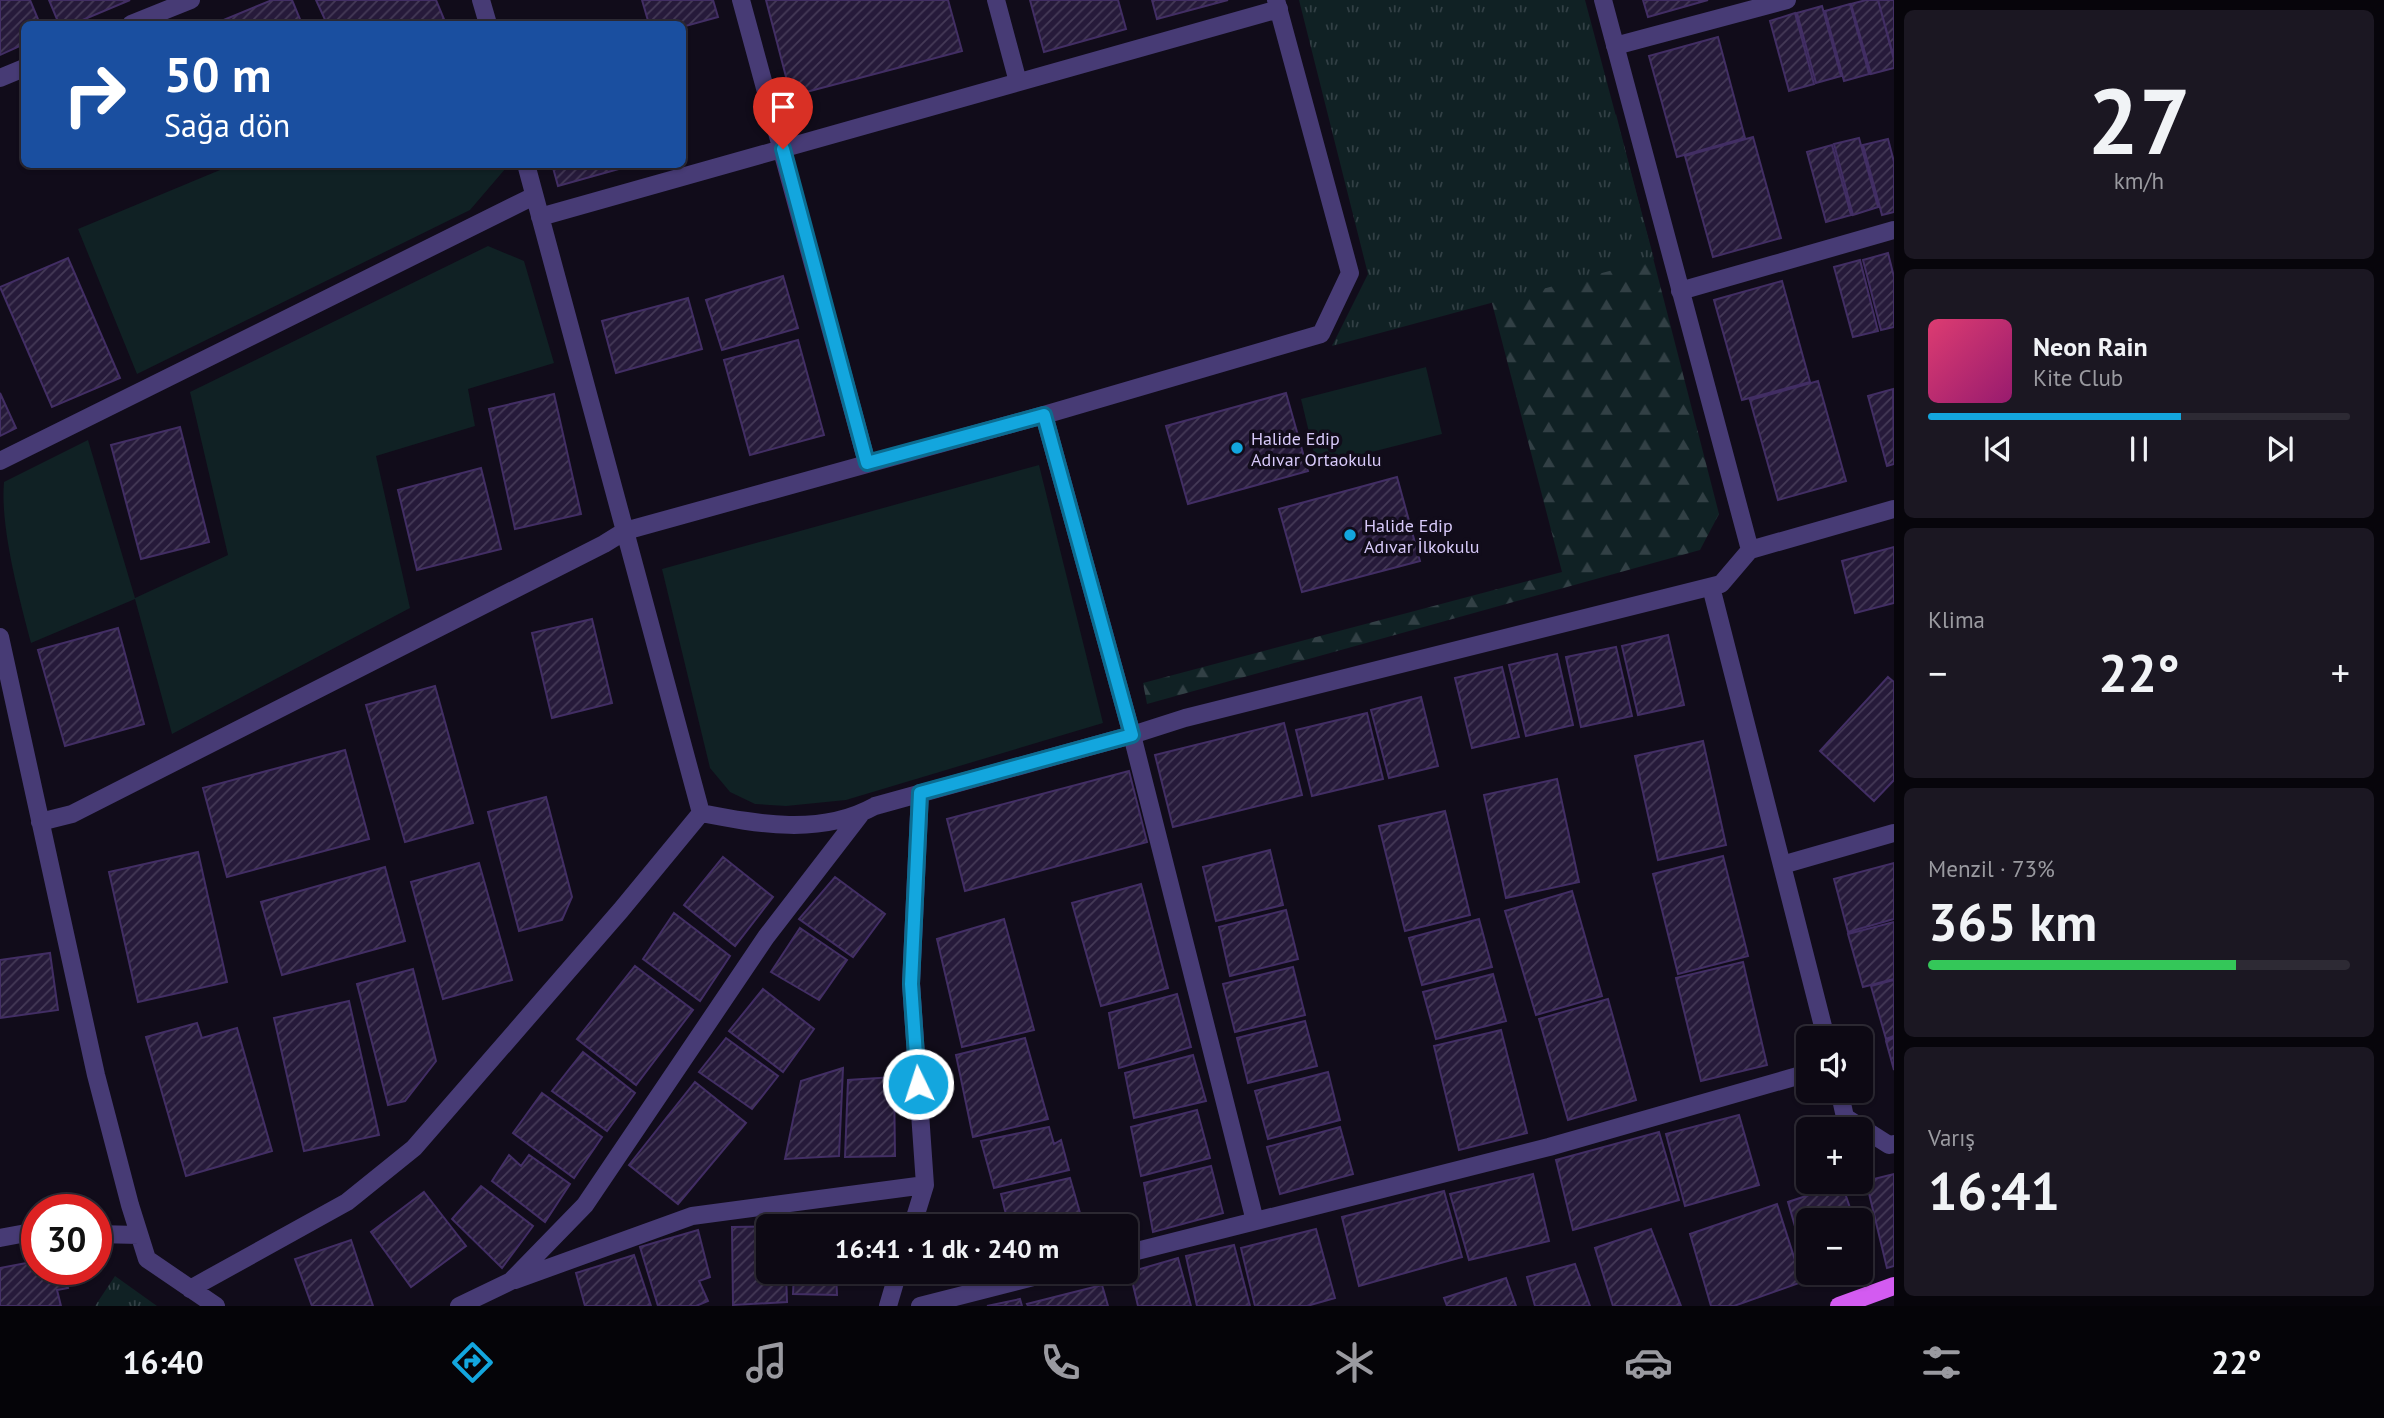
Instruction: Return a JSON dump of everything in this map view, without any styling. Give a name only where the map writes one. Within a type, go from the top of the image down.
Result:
[{"type":"main road","points":[[1839,1306],[1894,1286]]},
{"type":"street","points":[[138,21],[191,0]]},
{"type":"street","points":[[481,0],[487,21]]},
{"type":"street","points":[[741,0],[867,463]]},
{"type":"street","points":[[996,0],[1018,82]]},
{"type":"street","points":[[1603,0],[1750,550]]},
{"type":"street","points":[[1615,46],[1787,0]]},
{"type":"street","points":[[40,822],[72,814],[625,531],[1044,415],[1321,334],[1350,273],[1278,4],[1018,82],[540,218]]},
{"type":"street","points":[[0,78],[21,69]]},
{"type":"street","points":[[527,168],[701,813]]},
{"type":"street","points":[[0,461],[534,196]]},
{"type":"street","points":[[1680,290],[1894,230]]},
{"type":"street","points":[[1044,415],[1132,735],[1255,1221]]},
{"type":"street","points":[[701,813],[760,824],[813,825],[860,814],[875,806],[1185,718],[1711,587],[1721,584],[1750,550],[1894,509]]},
{"type":"street","points":[[1711,587],[1823,1026]]},
{"type":"street","points":[[0,637],[96,1075],[139,1235],[147,1259],[216,1306]]},
{"type":"street","points":[[916,1214],[925,1185],[911,984],[920,793]]},
{"type":"street","points":[[190,1289],[347,1202],[414,1148],[621,910],[701,813]]},
{"type":"street","points":[[511,1281],[585,1205],[766,937],[860,814]]},
{"type":"street","points":[[1782,865],[1894,832]]},
{"type":"street","points":[[1138,1251],[1549,1147],[1796,1076]]},
{"type":"street","points":[[1842,1103],[1845,1117],[1889,1145],[1894,1144]]},
{"type":"street","points":[[459,1306],[511,1281],[692,1216],[925,1185]]},
{"type":"street","points":[[0,1238],[21,1234]]},
{"type":"street","points":[[112,1234],[139,1235]]},
{"type":"street","points":[[888,1306],[894,1284]]},
{"type":"street","points":[[920,1306],[1007,1284]]},
{"type":"green space","points":[[1299,0],[1585,0],[1654,259],[1332,346],[1368,274]]},
{"type":"green space","points":[[1616,114],[1719,514],[1700,550],[1147,704],[1143,683],[1562,572],[1492,303]]},
{"type":"green space","points":[[225,168],[506,168],[470,210],[137,374],[78,229]]},
{"type":"green space","points":[[488,246],[524,261],[554,363],[468,389],[475,426],[376,456],[410,608],[172,734],[135,599],[31,643],[8,541],[4,482],[88,440],[135,598],[228,555],[190,392]]},
{"type":"green space","points":[[1426,367],[1442,434],[1317,466],[1301,399]]},
{"type":"green space","points":[[1039,465],[1103,723],[846,800],[786,806],[755,804],[730,792],[710,768],[662,569]]},
{"type":"green space","points":[[115,1276],[157,1306],[95,1306],[109,1285],[112,1285]]},
{"type":"building","points":[[0,0],[30,0],[39,21],[21,21],[21,45],[0,55]]},
{"type":"building","points":[[49,0],[130,0],[80,21],[58,21]]},
{"type":"building","points":[[272,0],[292,0],[301,21],[221,21]]},
{"type":"building","points":[[316,0],[436,0],[445,21],[326,21]]},
{"type":"building","points":[[642,0],[713,0],[718,17],[686,26],[686,21],[648,21]]},
{"type":"building","points":[[766,0],[948,0],[962,51],[791,96]]},
{"type":"building","points":[[1030,0],[1118,0],[1126,29],[1044,52]]},
{"type":"building","points":[[1152,0],[1228,0],[1157,19]]},
{"type":"building","points":[[1643,0],[1708,0],[1648,17]]},
{"type":"building","points":[[1878,0],[1894,60],[1894,68],[1871,74],[1851,4]]},
{"type":"building","points":[[1878,0],[1894,0],[1894,58]]},
{"type":"building","points":[[1850,4],[1869,74],[1844,81],[1825,11]]},
{"type":"building","points":[[1822,6],[1841,76],[1816,83],[1797,13]]},
{"type":"building","points":[[1795,13],[1814,84],[1789,91],[1770,21]]},
{"type":"building","points":[[1718,37],[1745,138],[1677,157],[1649,56]]},
{"type":"building","points":[[1753,137],[1781,238],[1713,257],[1685,156]]},
{"type":"building","points":[[1859,138],[1878,207],[1853,215],[1834,144]]},
{"type":"building","points":[[1888,139],[1894,162],[1894,212],[1882,215],[1863,145]]},
{"type":"building","points":[[1832,145],[1851,215],[1826,222],[1807,152]]},
{"type":"building","points":[[553,168],[622,168],[558,186]]},
{"type":"building","points":[[1888,253],[1894,277],[1894,327],[1881,330],[1863,260]]},
{"type":"building","points":[[68,258],[120,378],[52,407],[0,287]]},
{"type":"building","points":[[1860,260],[1878,331],[1853,337],[1834,267]]},
{"type":"building","points":[[783,276],[798,328],[722,350],[706,300]]},
{"type":"building","points":[[1782,281],[1810,382],[1742,400],[1714,300]]},
{"type":"building","points":[[688,298],[702,349],[616,373],[602,321]]},
{"type":"building","points":[[798,340],[824,435],[750,455],[724,360]]},
{"type":"building","points":[[1818,381],[1846,481],[1778,500],[1750,400]]},
{"type":"building","points":[[1893,389],[1894,464],[1887,466],[1868,396]]},
{"type":"building","points":[[0,393],[16,428],[0,436]]},
{"type":"building","name":"Halide Edip Adıvar Ortaokulu","points":[[1286,393],[1308,471],[1188,504],[1166,426]]},
{"type":"building","points":[[554,394],[581,514],[515,529],[489,409]]},
{"type":"building","points":[[180,427],[209,542],[141,559],[111,445]]},
{"type":"building","points":[[481,468],[501,549],[417,570],[398,490]]},
{"type":"building","name":"Halide Edip Adıvar İlkokulu","points":[[1397,477],[1420,561],[1302,592],[1279,509]]},
{"type":"building","points":[[1894,547],[1894,603],[1855,613],[1842,561]]},
{"type":"building","points":[[592,619],[612,703],[552,718],[532,633]]},
{"type":"building","points":[[118,628],[144,724],[65,746],[38,650]]},
{"type":"building","points":[[1668,635],[1684,705],[1638,715],[1622,646]]},
{"type":"building","points":[[1616,647],[1632,716],[1581,727],[1566,657]]},
{"type":"building","points":[[1557,654],[1573,725],[1526,736],[1509,665]]},
{"type":"building","points":[[1502,667],[1519,737],[1472,748],[1455,678]]},
{"type":"building","points":[[1888,677],[1894,682],[1894,780],[1874,801],[1820,751]]},
{"type":"building","points":[[435,686],[473,823],[405,842],[366,705]]},
{"type":"building","points":[[1421,697],[1438,766],[1389,778],[1371,710]]},
{"type":"building","points":[[1367,713],[1383,779],[1312,796],[1296,730]]},
{"type":"building","points":[[1284,723],[1302,795],[1173,827],[1155,755]]},
{"type":"building","points":[[1703,741],[1726,845],[1658,860],[1635,756]]},
{"type":"building","points":[[345,750],[369,839],[227,877],[203,788]]},
{"type":"building","points":[[1129,771],[1147,842],[965,891],[947,819]]},
{"type":"building","points":[[1557,779],[1579,882],[1506,898],[1484,795]]},
{"type":"building","points":[[546,797],[572,897],[562,920],[519,931],[488,812]]},
{"type":"building","points":[[1445,811],[1470,915],[1405,931],[1379,826]]},
{"type":"building","points":[[1270,850],[1283,905],[1216,921],[1203,867]]},
{"type":"building","points":[[198,852],[227,982],[138,1002],[109,872]]},
{"type":"building","points":[[1723,856],[1748,956],[1678,974],[1653,874]]},
{"type":"building","points":[[723,857],[773,897],[735,946],[684,905]]},
{"type":"building","points":[[479,863],[512,980],[443,999],[411,882]]},
{"type":"building","points":[[1894,863],[1894,919],[1848,932],[1834,879]]},
{"type":"building","points":[[385,867],[405,941],[282,975],[261,902]]},
{"type":"building","points":[[835,877],[885,914],[853,957],[799,919]]},
{"type":"building","points":[[1141,884],[1168,988],[1101,1006],[1072,903]]},
{"type":"building","points":[[1572,891],[1602,996],[1536,1015],[1505,911]]},
{"type":"building","points":[[1286,910],[1298,959],[1230,976],[1219,927]]},
{"type":"building","points":[[674,913],[730,956],[700,1001],[643,959]]},
{"type":"building","points":[[1004,919],[1034,1030],[962,1047],[937,939]]},
{"type":"building","points":[[1479,919],[1492,967],[1422,985],[1409,938]]},
{"type":"building","points":[[1894,922],[1894,979],[1863,987],[1848,934]]},
{"type":"building","points":[[800,928],[847,960],[819,1000],[771,972]]},
{"type":"building","points":[[50,953],[58,1010],[0,1018],[0,960]]},
{"type":"building","points":[[1743,962],[1767,1065],[1701,1081],[1676,978]]},
{"type":"building","points":[[635,966],[693,1010],[636,1085],[577,1039]]},
{"type":"building","points":[[1293,967],[1305,1015],[1235,1032],[1223,984]]},
{"type":"building","points":[[413,969],[436,1061],[405,1101],[388,1105],[357,984]]},
{"type":"building","points":[[1493,974],[1506,1021],[1436,1039],[1423,992]]},
{"type":"building","points":[[1894,980],[1894,1036],[1886,1039],[1871,986]]},
{"type":"building","points":[[763,989],[814,1029],[783,1072],[729,1031]]},
{"type":"building","points":[[1177,994],[1191,1047],[1119,1068],[1109,1013]]},
{"type":"building","points":[[1608,999],[1636,1100],[1568,1120],[1539,1019]]},
{"type":"building","points":[[349,1001],[379,1135],[304,1151],[274,1018]]},
{"type":"building","points":[[1305,1021],[1317,1066],[1248,1083],[1237,1038]]},
{"type":"building","points":[[197,1023],[202,1038],[237,1028],[272,1151],[186,1176],[146,1037]]},
{"type":"building","points":[[1501,1030],[1527,1133],[1459,1150],[1434,1046]]},
{"type":"building","points":[[726,1038],[778,1076],[752,1109],[699,1072]]},
{"type":"building","points":[[1025,1038],[1048,1119],[973,1137],[956,1055]]},
{"type":"building","points":[[1894,1038],[1894,1070],[1886,1041]]},
{"type":"building","points":[[583,1052],[635,1093],[607,1131],[552,1091]]},
{"type":"building","points":[[1193,1055],[1206,1101],[1134,1118],[1125,1073]]},
{"type":"building","points":[[843,1068],[839,1156],[785,1159],[801,1081]]},
{"type":"building","points":[[1328,1072],[1340,1120],[1268,1139],[1255,1091]]},
{"type":"building","points":[[894,1077],[895,1156],[845,1157],[848,1080]]},
{"type":"building","points":[[695,1082],[746,1123],[678,1204],[629,1165]]},
{"type":"building","points":[[542,1093],[602,1137],[574,1178],[513,1133]]},
{"type":"building","points":[[1197,1110],[1210,1158],[1141,1176],[1131,1127]]},
{"type":"building","points":[[1739,1115],[1759,1185],[1685,1206],[1666,1134]]},
{"type":"building","points":[[1049,1127],[1054,1144],[1061,1140],[1069,1170],[994,1188],[981,1141]]},
{"type":"building","points":[[1340,1127],[1353,1174],[1280,1194],[1267,1147]]},
{"type":"building","points":[[1659,1132],[1679,1200],[1573,1230],[1556,1160]]},
{"type":"building","points":[[509,1155],[521,1166],[529,1155],[570,1184],[545,1222],[492,1181]]},
{"type":"building","points":[[1211,1166],[1223,1213],[1153,1232],[1144,1183]]},
{"type":"building","points":[[1533,1174],[1549,1241],[1469,1260],[1450,1194]]},
{"type":"building","points":[[1894,1174],[1894,1266],[1887,1268],[1869,1194],[1873,1194],[1873,1179]]},
{"type":"building","points":[[1070,1178],[1080,1214],[1006,1214],[1001,1194]]},
{"type":"building","points":[[481,1186],[533,1226],[502,1268],[452,1219]]},
{"type":"building","points":[[1444,1191],[1462,1257],[1359,1286],[1342,1217]]},
{"type":"building","points":[[424,1192],[466,1246],[411,1287],[371,1232]]},
{"type":"building","points":[[1812,1194],[1845,1194],[1850,1208],[1796,1208],[1796,1230],[1788,1202]]},
{"type":"building","points":[[1777,1204],[1796,1263],[1796,1284],[1734,1306],[1711,1306],[1690,1234]]},
{"type":"building","points":[[732,1227],[756,1227],[756,1284],[786,1284],[787,1302],[733,1305]]},
{"type":"building","points":[[1316,1229],[1335,1298],[1307,1306],[1255,1306],[1241,1248]]},
{"type":"building","points":[[1651,1229],[1681,1306],[1613,1306],[1595,1248]]},
{"type":"building","points":[[698,1230],[710,1277],[699,1281],[708,1301],[696,1306],[658,1306],[640,1247]]},
{"type":"building","points":[[351,1240],[373,1306],[312,1306],[295,1259]]},
{"type":"building","points":[[1234,1245],[1250,1306],[1197,1306],[1186,1256]]},
{"type":"building","points":[[634,1255],[651,1306],[585,1306],[576,1273]]},
{"type":"building","points":[[1178,1258],[1191,1306],[1138,1306],[1133,1284],[1138,1284],[1138,1270]]},
{"type":"building","points":[[21,1264],[21,1285],[67,1285],[68,1288],[57,1290],[61,1306],[0,1306],[0,1268]]},
{"type":"building","points":[[1575,1264],[1590,1306],[1535,1306],[1527,1277]]},
{"type":"building","points":[[1506,1278],[1516,1306],[1447,1306],[1444,1298]]},
{"type":"building","points":[[793,1284],[837,1284],[837,1295],[793,1294]]},
{"type":"building","points":[[1102,1285],[1108,1306],[1027,1304]]},
{"type":"building","points":[[1020,1299],[1022,1306],[987,1306]]},
{"type":"place","name":"Halide Edip Adıvar Ortaokulu","points":[[1237,448]]},
{"type":"place","name":"Halide Edip Adıvar İlkokulu","points":[[1350,535]]},
{"type":"route","points":[[783,149],[867,463],[1044,415],[1132,735],[920,793],[911,984],[918,1084]]}]
